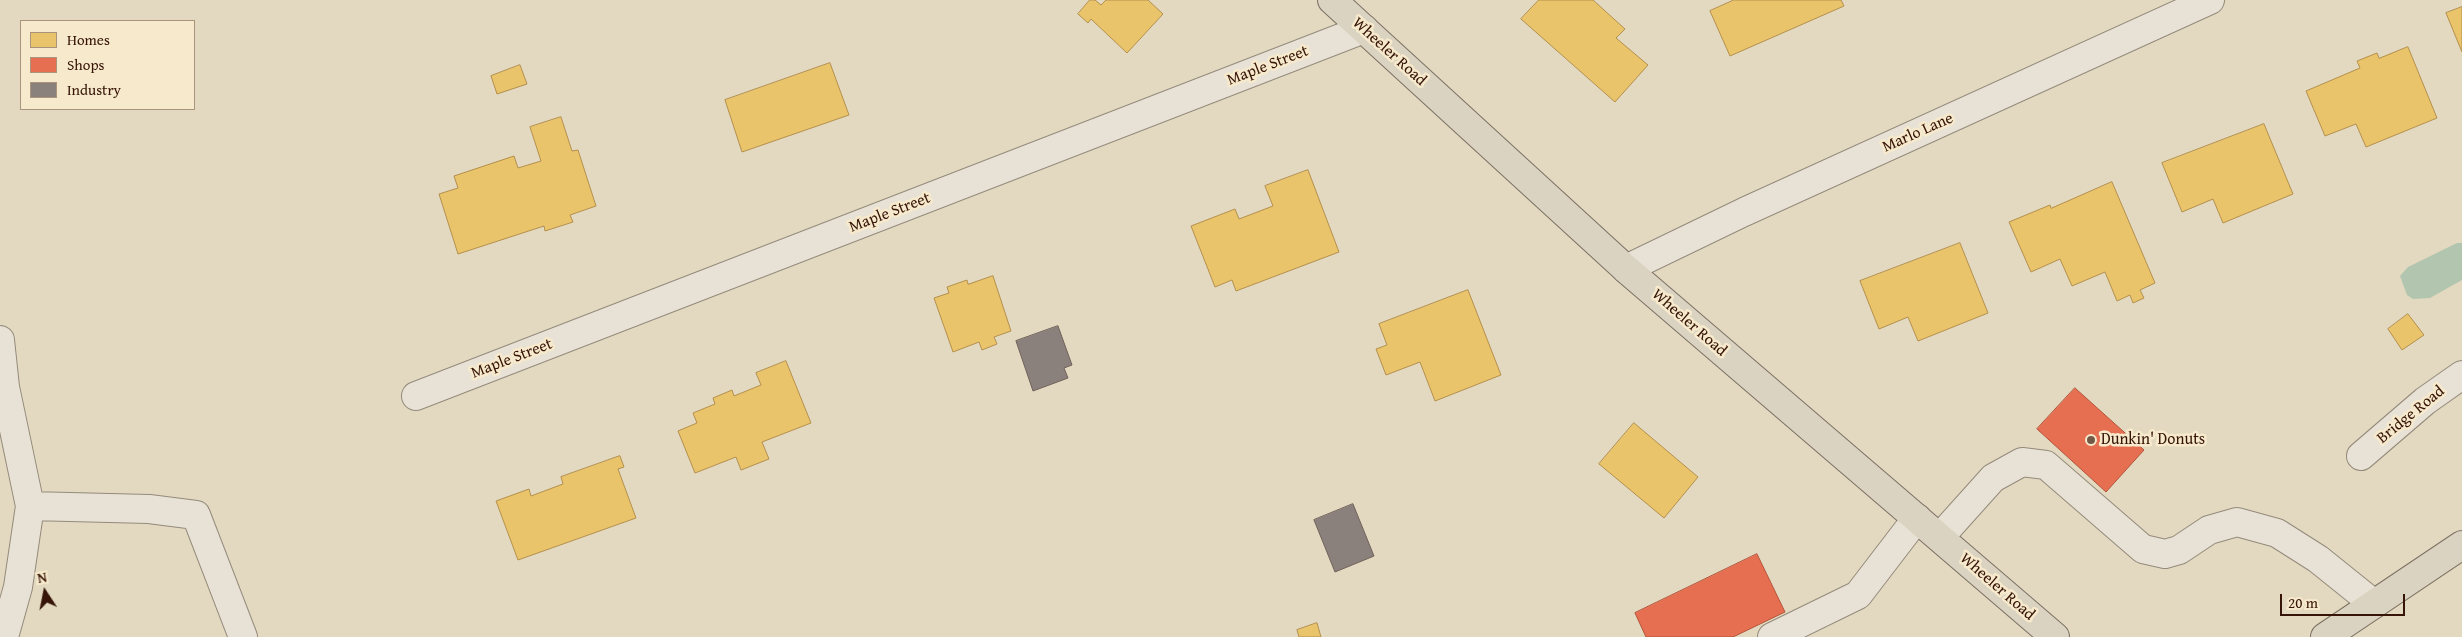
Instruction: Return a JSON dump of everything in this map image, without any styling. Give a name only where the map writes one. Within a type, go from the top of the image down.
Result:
[{"type":"main road","name":"Wheeler Road","points":[[1332,0],[1626,269],[2055,637]]},
{"type":"main road","points":[[2325,637],[2462,544]]},
{"type":"street","name":"Marlo Lane","points":[[1626,269],[1744,212],[2210,0]]},
{"type":"street","name":"Maple Street","points":[[416,396],[1364,29]]},
{"type":"street","points":[[0,340],[5,387],[30,506],[18,587],[4,637]]},
{"type":"street","name":"Bridge Road","points":[[2361,456],[2425,401],[2462,375]]},
{"type":"street","points":[[1940,538],[1993,478],[2022,462],[2046,465],[2143,549],[2165,554],[2180,550],[2209,530],[2236,522],[2277,533],[2318,559],[2374,604]]},
{"type":"street","points":[[30,506],[149,509],[196,515],[244,637]]},
{"type":"street","points":[[1772,637],[1858,595],[1917,518]]},
{"type":"shaded area","points":[[2457,243],[2462,243],[2462,280],[2430,298],[2413,299],[2407,295],[2400,276],[2408,267]]},
{"type":"building: Homes","points":[[1090,0],[1095,0],[1101,5],[1106,0],[1148,0],[1163,14],[1127,53],[1091,19],[1088,23],[1078,14]]},
{"type":"building: Homes","points":[[1539,0],[1593,0],[1625,29],[1616,38],[1648,65],[1615,102],[1521,19]]},
{"type":"building: Homes","points":[[1734,0],[1841,0],[1844,6],[1730,56],[1710,11]]},
{"type":"building: Homes","points":[[2462,7],[2462,52],[2446,13]]},
{"type":"building: Homes","points":[[2408,47],[2437,118],[2366,147],[2356,124],[2325,136],[2306,91],[2360,68],[2357,61],[2377,53],[2379,58]]},
{"type":"building: Homes","points":[[830,63],[849,115],[742,152],[725,100]]},
{"type":"building: Homes","points":[[520,65],[527,84],[497,94],[491,76]]},
{"type":"building: Homes","points":[[561,117],[572,151],[578,150],[596,206],[570,215],[573,222],[545,231],[544,226],[458,254],[439,194],[458,188],[454,176],[514,156],[518,168],[541,161],[530,127]]},
{"type":"building: Homes","points":[[2264,124],[2293,194],[2223,223],[2213,199],[2182,212],[2162,163]]},
{"type":"building: Homes","points":[[1308,170],[1339,252],[1236,291],[1232,280],[1215,287],[1191,226],[1235,209],[1239,219],[1273,206],[1265,186]]},
{"type":"building: Homes","points":[[2112,182],[2155,283],[2140,290],[2144,298],[2133,303],[2130,295],[2117,301],[2105,272],[2072,286],[2060,259],[2031,272],[2009,222],[2050,205],[2051,208]]},
{"type":"building: Homes","points":[[1960,243],[1988,313],[1918,341],[1908,317],[1879,329],[1860,281]]},
{"type":"building: Homes","points":[[993,276],[1011,331],[994,337],[997,344],[982,350],[979,342],[953,352],[934,298],[949,293],[947,287],[967,280],[968,284]]},
{"type":"building: Homes","points":[[1468,290],[1501,375],[1435,401],[1420,362],[1386,375],[1376,349],[1387,345],[1379,324]]},
{"type":"building: Homes","points":[[2408,314],[2424,335],[2402,350],[2388,329]]},
{"type":"building: Homes","points":[[786,361],[811,423],[762,442],[769,459],[741,470],[736,457],[695,473],[678,431],[697,423],[693,413],[715,404],[713,398],[732,390],[734,396],[761,385],[756,373]]},
{"type":"building: Homes","points":[[1634,423],[1698,477],[1664,518],[1599,464]]},
{"type":"building: Homes","points":[[620,456],[624,467],[618,469],[636,518],[518,560],[496,501],[529,489],[531,496],[563,484],[561,477]]},
{"type":"building: Homes","points":[[1317,623],[1321,637],[1299,637],[1297,630]]},
{"type":"building: Shops","name":"Dunkin' Donuts","points":[[2075,388],[2144,450],[2106,492],[2037,429]]},
{"type":"building: Shops","points":[[1757,554],[1785,612],[1733,637],[1646,637],[1635,613]]},
{"type":"building: Industry","points":[[1058,326],[1072,365],[1064,368],[1068,378],[1033,391],[1016,341]]},
{"type":"building: Industry","points":[[1353,504],[1374,556],[1335,572],[1314,520]]},
{"type":"place","name":"Dunkin' Donuts","points":[[2091,440]]}]
